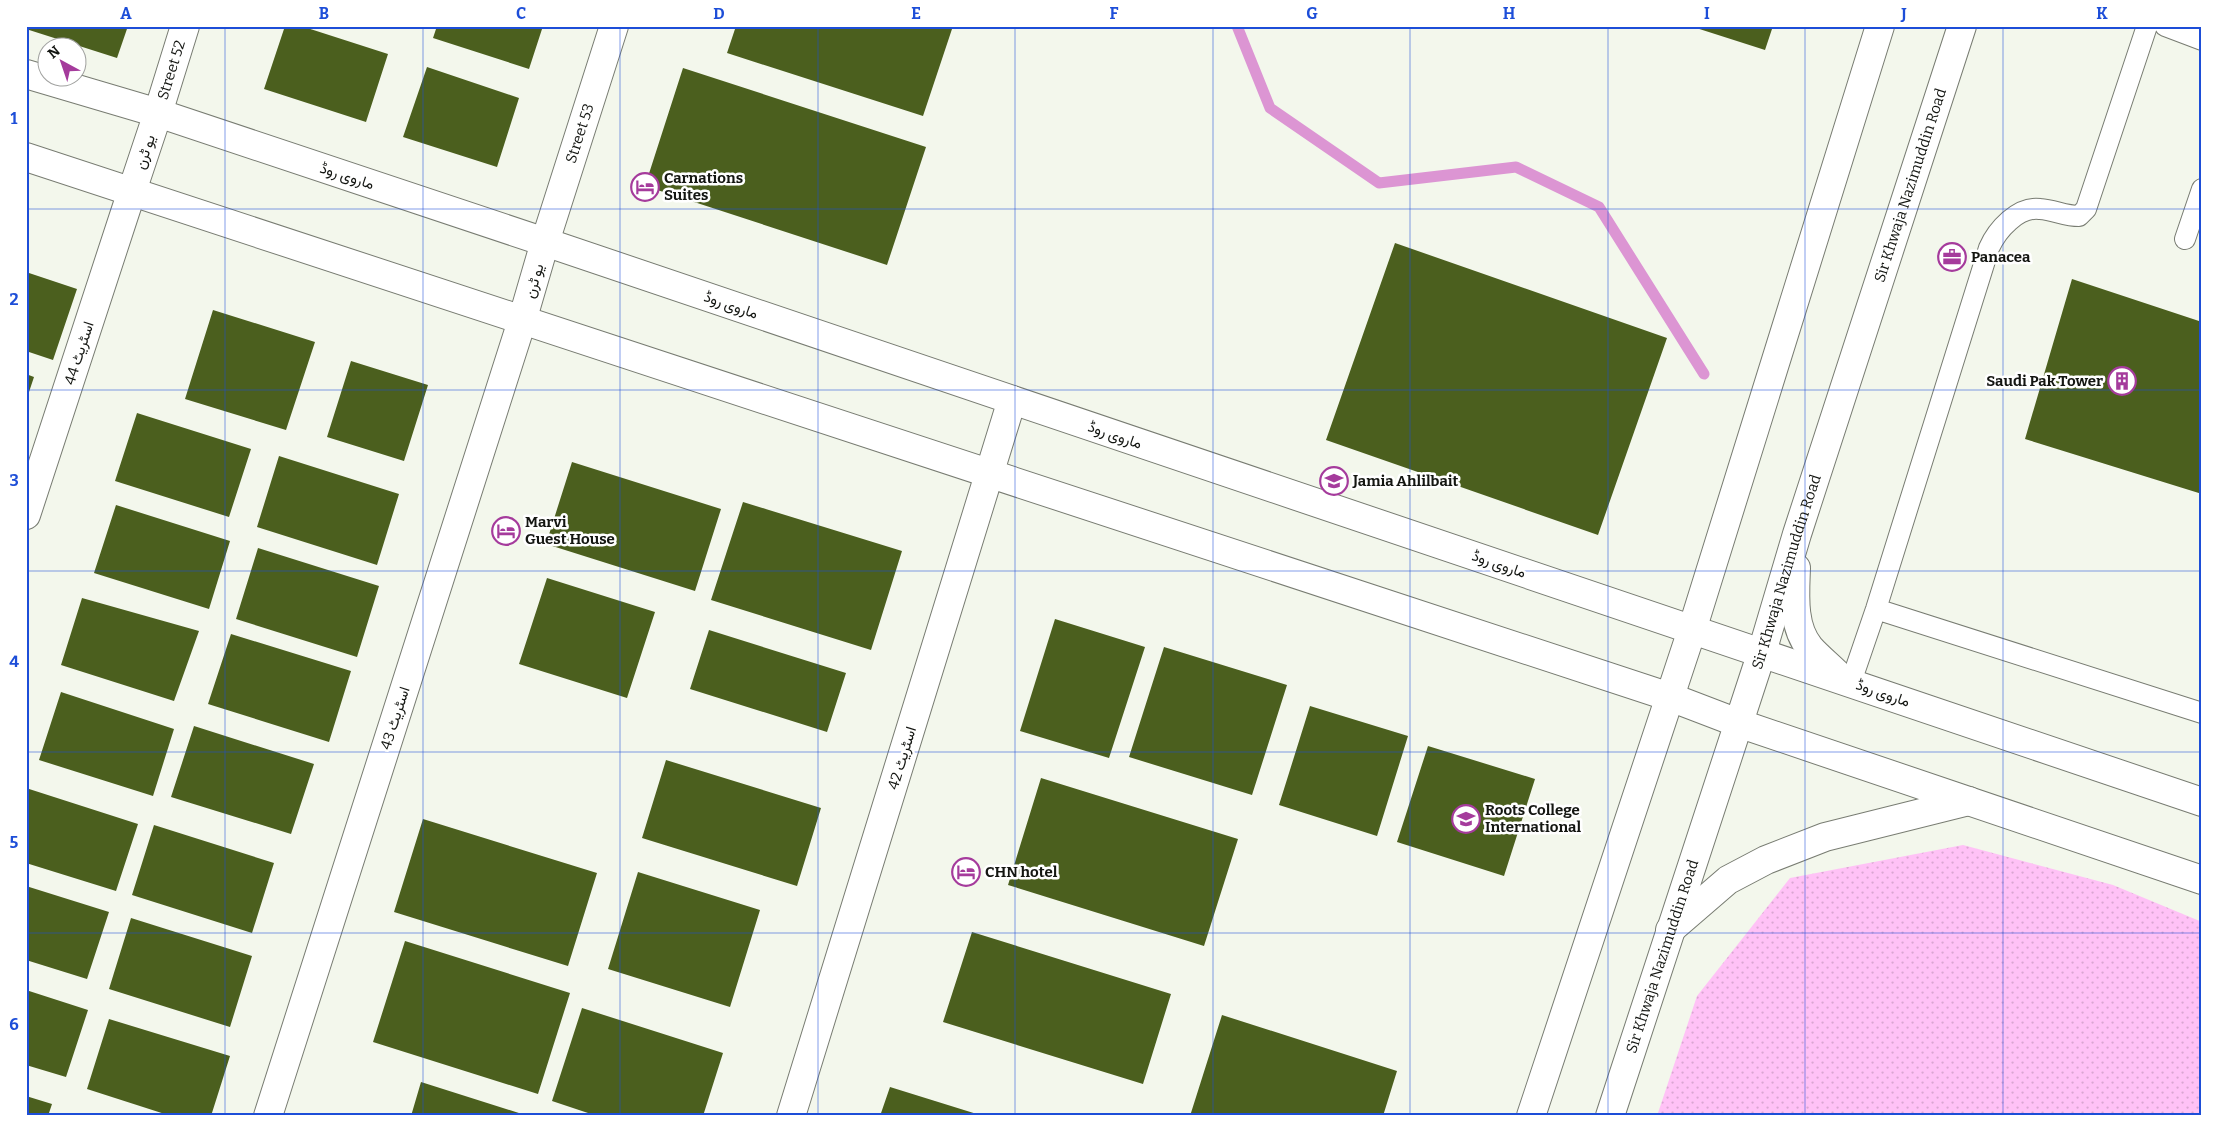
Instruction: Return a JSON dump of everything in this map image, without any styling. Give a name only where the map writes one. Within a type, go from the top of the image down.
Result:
[{"type":"street","name":"Street 52","points":[[158,112],[185,26]]},
{"type":"street","name":"Street 53","points":[[545,242],[614,26]]},
{"type":"street","points":[[1532,1116],[1692,630],[1880,26]]},
{"type":"street","name":"Sir Khwaja Nazimuddin Road","points":[[1610,1116],[1762,652],[1797,534],[1962,26]]},
{"type":"street","name":"ماروی روڈ","points":[[26,74],[158,112],[2202,802]]},
{"type":"street","name":"یو ٹرن","points":[[132,192],[158,112]]},
{"type":"street","points":[[26,157],[1670,697],[1738,722],[2202,880]]},
{"type":"street","name":"اسٹریٹ 44","points":[[26,515],[132,192]]},
{"type":"street","name":"یو ٹرن","points":[[522,321],[545,242]]},
{"type":"street","name":"اسٹریٹ 43","points":[[268,1116],[522,321]]},
{"type":"street","name":"اسٹریٹ 42","points":[[791,1116],[991,474],[1012,400]]},
{"type":"street","points":[[1797,534],[1795,593],[1798,623],[1809,647],[1847,681]]},
{"type":"street","points":[[1670,930],[1728,880],[1766,860],[1825,838],[1969,801]]},
{"type":"lane","points":[[1847,681],[1876,609],[1989,248],[1995,236],[2003,227],[2028,210],[2039,208],[2068,216],[2079,216],[2086,209],[2147,26]]},
{"type":"lane","points":[[2165,26],[2202,40]]},
{"type":"lane","points":[[2185,239],[2202,189]]},
{"type":"lane","points":[[1876,609],[2202,713]]},
{"type":"shaded area","points":[[1963,845],[2113,885],[2202,922],[2202,1116],[1657,1116],[1697,996],[1790,878]]},
{"type":"building","points":[[26,26],[128,26],[117,58],[88,49],[88,38],[54,38],[26,29]]},
{"type":"building","points":[[285,26],[301,26],[388,54],[366,122],[264,89]]},
{"type":"building","points":[[437,26],[543,26],[529,69],[433,38]]},
{"type":"building","points":[[736,26],[953,26],[923,116],[727,53]]},
{"type":"building","points":[[1690,26],[1773,26],[1765,50]]},
{"type":"building","points":[[427,67],[519,98],[497,167],[403,137]]},
{"type":"building","points":[[683,68],[926,147],[887,265],[645,186]]},
{"type":"building","points":[[1395,243],[1667,338],[1598,535],[1326,440]]},
{"type":"building","points":[[26,272],[77,289],[53,360],[26,351]]},
{"type":"building","name":"Saudi Pak Tower","points":[[2072,279],[2202,322],[2202,494],[2025,439]]},
{"type":"building","points":[[213,310],[315,342],[286,430],[185,399]]},
{"type":"building","points":[[351,361],[428,385],[404,461],[327,437]]},
{"type":"building","points":[[26,374],[34,377],[27,398],[26,398]]},
{"type":"building","points":[[137,413],[251,449],[229,517],[115,481]]},
{"type":"building","points":[[279,456],[399,494],[377,565],[257,527]]},
{"type":"building","points":[[572,462],[721,509],[695,591],[546,544]]},
{"type":"building","points":[[743,502],[902,551],[871,650],[711,600]]},
{"type":"building","points":[[116,505],[230,541],[209,609],[94,573]]},
{"type":"building","points":[[258,548],[379,586],[357,657],[236,619]]},
{"type":"building","points":[[547,578],[655,612],[627,698],[519,664]]},
{"type":"building","points":[[82,598],[199,631],[174,701],[61,665]]},
{"type":"building","points":[[1055,619],[1145,647],[1109,758],[1020,731]]},
{"type":"building","points":[[709,630],[846,673],[827,732],[690,689]]},
{"type":"building","points":[[231,634],[351,671],[329,742],[208,704]]},
{"type":"building","points":[[1164,647],[1287,685],[1252,795],[1129,757]]},
{"type":"building","points":[[61,692],[174,729],[153,796],[39,760]]},
{"type":"building","points":[[1310,706],[1408,736],[1377,836],[1279,805]]},
{"type":"building","points":[[194,726],[314,764],[291,834],[171,797]]},
{"type":"building","points":[[1428,746],[1535,779],[1504,876],[1397,842]]},
{"type":"building","points":[[666,760],[821,808],[797,886],[642,838]]},
{"type":"building","points":[[1041,778],[1238,839],[1204,946],[1008,885]]},
{"type":"building","points":[[26,788],[138,824],[116,891],[26,863]]},
{"type":"building","points":[[423,819],[597,873],[568,966],[394,912]]},
{"type":"building","points":[[154,825],[274,863],[252,933],[132,895]]},
{"type":"building","points":[[638,872],[760,910],[730,1007],[608,969]]},
{"type":"building","points":[[26,886],[109,912],[87,979],[26,960]]},
{"type":"building","points":[[131,918],[252,956],[230,1027],[109,989]]},
{"type":"building","points":[[972,932],[1171,994],[1143,1084],[943,1022]]},
{"type":"building","points":[[405,941],[570,993],[538,1094],[373,1042]]},
{"type":"building","points":[[26,990],[88,1010],[66,1077],[26,1065]]},
{"type":"building","points":[[582,1008],[723,1053],[703,1116],[597,1116],[552,1101]]},
{"type":"building","points":[[1222,1015],[1397,1071],[1383,1116],[1190,1116]]},
{"type":"building","points":[[109,1019],[230,1056],[211,1116],[171,1116],[87,1089]]},
{"type":"building","points":[[421,1082],[522,1114],[521,1116],[411,1116]]},
{"type":"building","points":[[890,1087],[980,1115],[980,1116],[880,1116]]},
{"type":"building","points":[[26,1096],[52,1104],[48,1116],[26,1116]]},
{"type":"waterway","points":[[1237,26],[1270,108],[1379,183],[1516,167],[1599,207],[1704,374]]},
{"type":"place","name":"Carnations Suites","points":[[645,187]]},
{"type":"place","name":"Panacea","points":[[1952,257]]},
{"type":"place","name":"Saudi Pak Tower","points":[[2122,381]]},
{"type":"place","name":"Jamia Ahlilbait","points":[[1334,481]]},
{"type":"place","name":"Marvi Guest House","points":[[506,531]]},
{"type":"place","name":"Roots College International","points":[[1466,819]]},
{"type":"place","name":"CHN hotel","points":[[966,872]]}]
